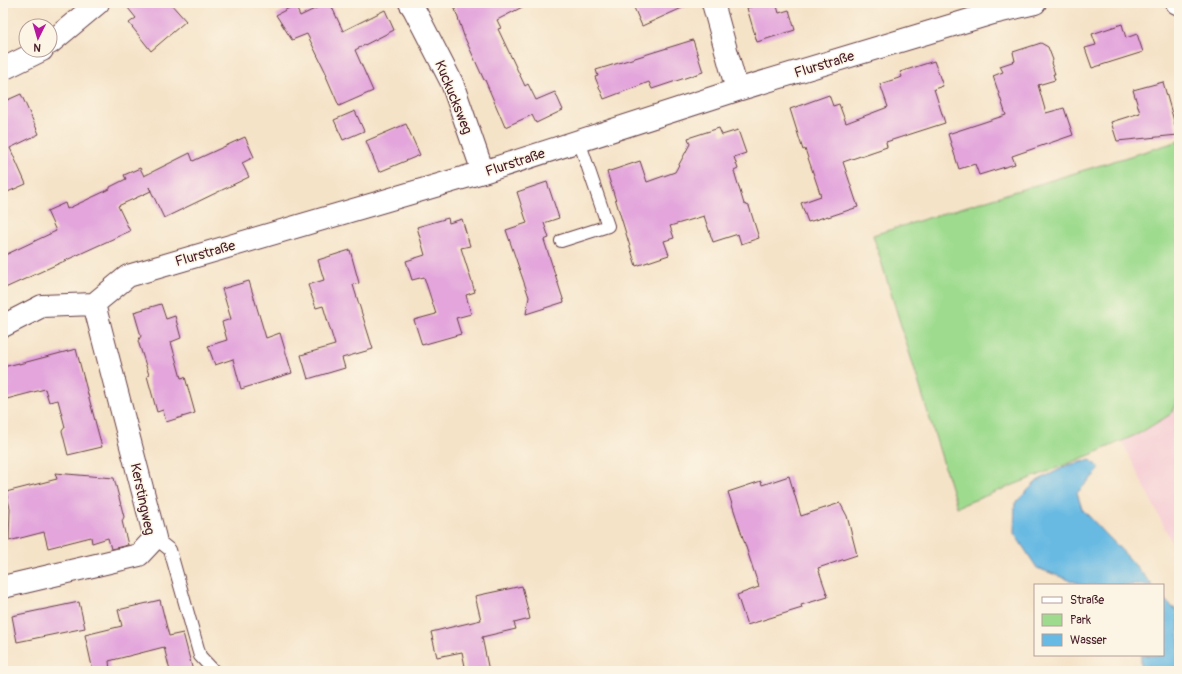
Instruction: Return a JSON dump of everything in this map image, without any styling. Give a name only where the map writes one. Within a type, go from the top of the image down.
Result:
[{"type":"street","points":[[58,36],[98,3]]},
{"type":"street","name":"Kuckucksweg","points":[[410,3],[452,82],[483,172]]},
{"type":"street","points":[[713,3],[737,90]]},
{"type":"street","name":"Flurstraße","points":[[94,304],[128,276],[483,172],[991,8],[1035,3]]},
{"type":"street","points":[[3,70],[26,58]]},
{"type":"street","points":[[3,326],[42,306],[94,304]]},
{"type":"street","name":"Kerstingweg","points":[[3,587],[140,555],[154,538],[94,304]]},
{"type":"lane","points":[[561,241],[608,226],[579,141]]},
{"type":"lane","points":[[154,538],[170,550],[200,656],[214,671]]},
{"type":"shaded area","points":[[1179,395],[1179,557],[1122,441],[1140,433],[1171,414]]},
{"type":"green space","points":[[1179,141],[1179,395],[1171,414],[1140,433],[1090,455],[957,507],[873,235]]},
{"type":"water","points":[[1091,460],[1100,469],[1077,493],[1082,509],[1128,557],[1151,584],[1080,584],[1037,568],[1014,533],[1015,503],[1037,481],[1068,465]]},
{"type":"water","points":[[1164,599],[1179,612],[1179,671],[1141,671],[1141,656],[1164,656]]},
{"type":"building","points":[[124,3],[170,3],[186,21],[151,51],[129,23],[136,18]]},
{"type":"building","points":[[330,3],[343,31],[385,10],[394,30],[355,50],[373,91],[339,106],[326,76],[327,75],[307,34],[292,40],[276,15],[295,5],[300,16]]},
{"type":"building","points":[[453,3],[530,3],[497,20],[501,28],[498,29],[525,86],[528,84],[536,100],[555,92],[563,110],[536,123],[532,115],[505,127],[464,36]]},
{"type":"building","points":[[632,3],[693,3],[642,26]]},
{"type":"building","points":[[765,3],[776,3],[779,13],[789,10],[795,30],[757,42],[747,8]]},
{"type":"building","points":[[1122,24],[1126,38],[1137,34],[1143,52],[1092,68],[1085,48],[1096,45],[1092,34]]},
{"type":"building","points":[[693,40],[703,72],[652,89],[649,82],[604,99],[595,77],[598,76],[596,70]]},
{"type":"building","points":[[1041,43],[1048,47],[1053,60],[1051,63],[1055,74],[1053,74],[1055,80],[1038,85],[1046,113],[1064,108],[1073,135],[1012,156],[1015,164],[979,175],[975,164],[959,169],[948,134],[1006,115],[993,76],[1003,72],[1000,66],[1015,61],[1013,52]]},
{"type":"building","points":[[934,61],[943,86],[934,89],[945,123],[886,142],[887,147],[843,162],[858,207],[808,222],[801,203],[821,196],[805,149],[803,150],[790,109],[829,95],[833,106],[839,104],[846,123],[888,107],[880,84],[902,77],[900,72]]},
{"type":"building","points":[[1163,82],[1178,135],[1117,141],[1111,122],[1140,113],[1133,90]]},
{"type":"building","points":[[21,94],[39,134],[10,148],[26,184],[3,194],[3,102]]},
{"type":"building","points":[[355,111],[364,131],[343,140],[334,120]]},
{"type":"building","points":[[406,124],[420,155],[379,172],[366,141]]},
{"type":"building","points":[[719,128],[722,135],[738,130],[746,153],[734,157],[738,169],[734,171],[744,204],[749,206],[759,238],[741,244],[738,234],[713,242],[704,216],[670,226],[674,238],[664,241],[669,255],[636,266],[607,172],[640,161],[647,182],[675,172],[690,144],[688,138]]},
{"type":"building","points":[[245,137],[254,157],[242,163],[249,177],[164,218],[151,191],[118,206],[130,231],[3,289],[3,256],[56,231],[47,211],[65,203],[67,209],[110,189],[110,187],[126,179],[124,175],[140,168],[144,176],[190,153],[193,161]]},
{"type":"building","points":[[547,182],[559,218],[544,223],[549,238],[544,240],[564,302],[526,314],[529,297],[506,230],[527,223],[517,192]]},
{"type":"building","points":[[448,218],[449,223],[462,219],[470,246],[461,248],[475,292],[466,295],[471,314],[456,318],[461,334],[422,345],[414,320],[436,314],[424,277],[412,280],[406,261],[425,255],[417,227]]},
{"type":"building","points":[[350,250],[359,283],[353,285],[373,349],[342,358],[345,368],[308,379],[301,355],[335,345],[323,306],[316,308],[308,285],[324,280],[318,260]]},
{"type":"building","points":[[249,281],[266,338],[280,333],[292,373],[241,389],[233,359],[215,365],[208,346],[227,340],[222,322],[231,319],[222,289]]},
{"type":"building","points":[[161,304],[166,319],[175,316],[181,338],[171,342],[181,378],[185,377],[195,413],[166,422],[163,410],[157,412],[147,376],[149,375],[138,341],[141,336],[134,312]]},
{"type":"building","points":[[76,349],[102,447],[68,455],[62,431],[65,427],[58,400],[49,402],[45,389],[3,400],[3,367]]},
{"type":"building","points":[[55,473],[114,478],[124,517],[122,521],[128,545],[111,549],[108,538],[92,543],[91,537],[48,548],[44,532],[9,541],[10,508],[6,492],[57,479]]},
{"type":"building","points":[[789,476],[801,516],[840,503],[847,516],[857,555],[818,568],[828,597],[801,605],[802,608],[747,625],[737,595],[759,587],[728,492],[761,481],[762,485]]},
{"type":"building","points":[[522,586],[530,619],[514,623],[516,629],[482,637],[489,671],[466,671],[462,652],[437,657],[431,632],[481,620],[475,596]]},
{"type":"building","points":[[160,600],[169,636],[183,633],[193,671],[170,671],[164,647],[109,661],[110,671],[93,671],[85,635],[122,626],[118,610]]},
{"type":"building","points":[[79,602],[85,628],[17,642],[12,616]]}]
